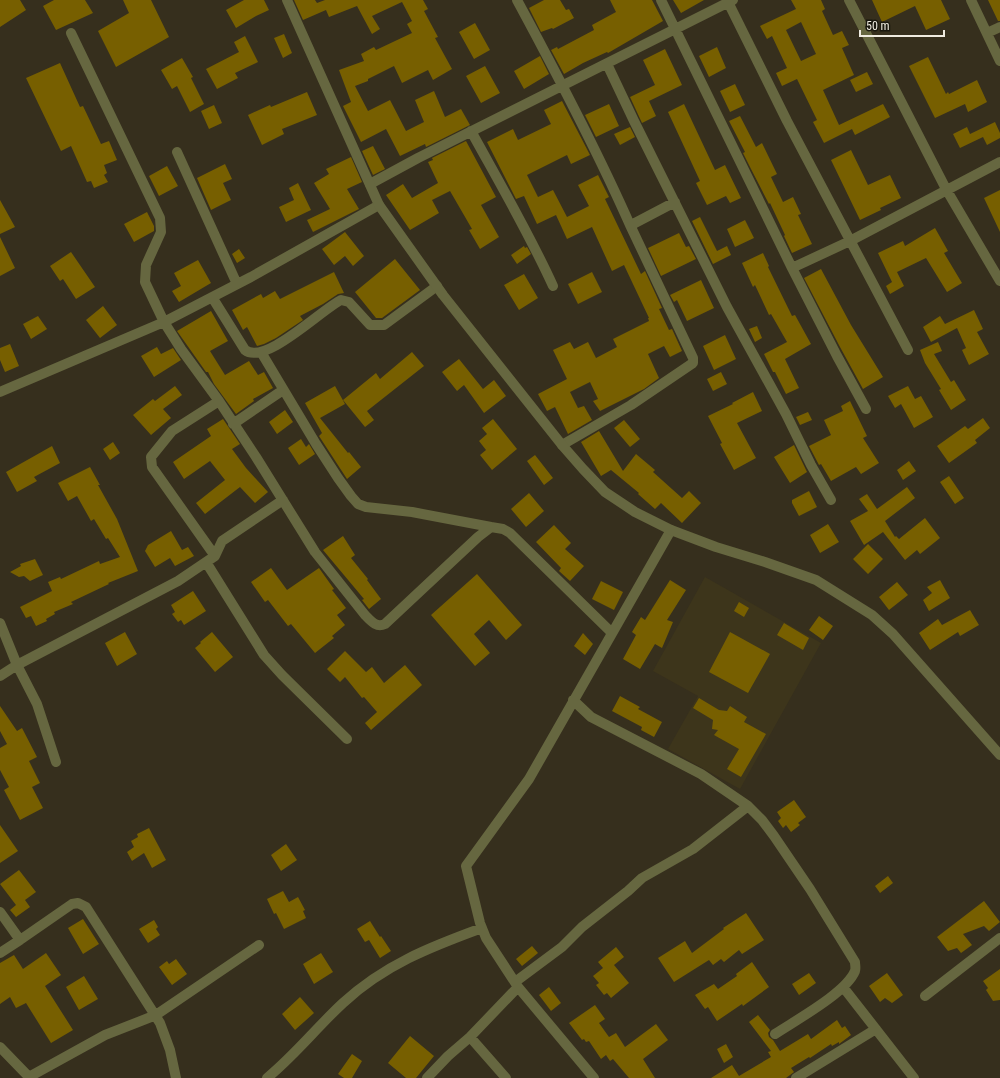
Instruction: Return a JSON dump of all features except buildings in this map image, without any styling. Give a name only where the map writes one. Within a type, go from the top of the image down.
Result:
[{"type":"street","points":[[287,0],[379,205],[437,286],[562,445],[583,469],[605,492],[635,512],[671,530],[716,547],[816,580],[872,615],[893,634],[1000,755]]},
{"type":"street","points":[[517,0],[563,85],[607,173],[693,363],[631,405],[562,445]]},
{"type":"street","points":[[661,0],[792,268],[866,409]]},
{"type":"street","points":[[850,0],[946,189],[1000,281]]},
{"type":"street","points":[[971,0],[1000,61]]},
{"type":"street","points":[[370,184],[471,131],[731,1],[787,121],[908,350]]},
{"type":"street","points":[[987,33],[1000,27]]},
{"type":"street","points":[[71,33],[160,218],[161,232],[146,265],[145,282],[164,322],[256,457],[315,552],[365,615],[373,623],[381,626],[385,624],[478,537],[491,527]]},
{"type":"street","points":[[607,64],[624,101],[728,308],[786,414],[811,465],[832,500]]},
{"type":"street","points":[[471,131],[510,201],[553,286]]},
{"type":"street","points":[[177,152],[237,284]]},
{"type":"street","points":[[792,268],[850,241],[946,189],[1000,162]]},
{"type":"street","points":[[630,225],[675,202]]},
{"type":"street","points":[[0,392],[164,322],[237,284],[379,205]]},
{"type":"street","points":[[212,297],[245,350],[253,353],[261,352],[282,342],[304,328],[329,307],[341,300],[350,302],[370,325],[384,325],[437,286]]},
{"type":"street","points":[[261,352],[338,478],[358,504],[366,507],[412,512],[503,529],[510,533],[612,633]]},
{"type":"street","points":[[234,424],[283,390]]},
{"type":"street","points":[[215,556],[152,467],[151,457],[172,431],[219,401]]},
{"type":"street","points":[[0,676],[17,665],[178,581],[215,556],[222,541],[283,500]]},
{"type":"street","points":[[594,1078],[516,984],[486,938],[466,866],[529,779],[572,700],[671,530]]},
{"type":"street","points":[[206,562],[264,655],[282,675],[347,739]]},
{"type":"street","points":[[0,624],[17,665],[37,704],[56,762]]},
{"type":"street","points":[[572,700],[591,717],[701,774],[748,806],[762,820],[774,836],[810,889],[855,962],[855,971],[843,987],[775,1034]]},
{"type":"street","points":[[427,1078],[443,1061],[470,1037],[516,984],[562,946],[582,927],[628,891],[642,878],[693,849],[748,806]]},
{"type":"street","points":[[0,953],[72,904],[78,904],[86,907],[156,1015],[167,1039],[176,1078]]},
{"type":"street","points":[[0,912],[20,940]]},
{"type":"street","points":[[267,1078],[285,1063],[344,1003],[387,970],[418,952],[482,928]]},
{"type":"street","points":[[925,996],[1000,938]]},
{"type":"street","points":[[0,1047],[29,1077],[105,1034],[156,1015],[259,945]]},
{"type":"street","points":[[843,987],[914,1078]]},
{"type":"street","points":[[796,1078],[876,1029]]},
{"type":"street","points":[[470,1037],[506,1078]]},
{"type":"shaded area","points":[[705,577],[821,643],[740,789],[668,749],[698,696],[653,671]]}]
